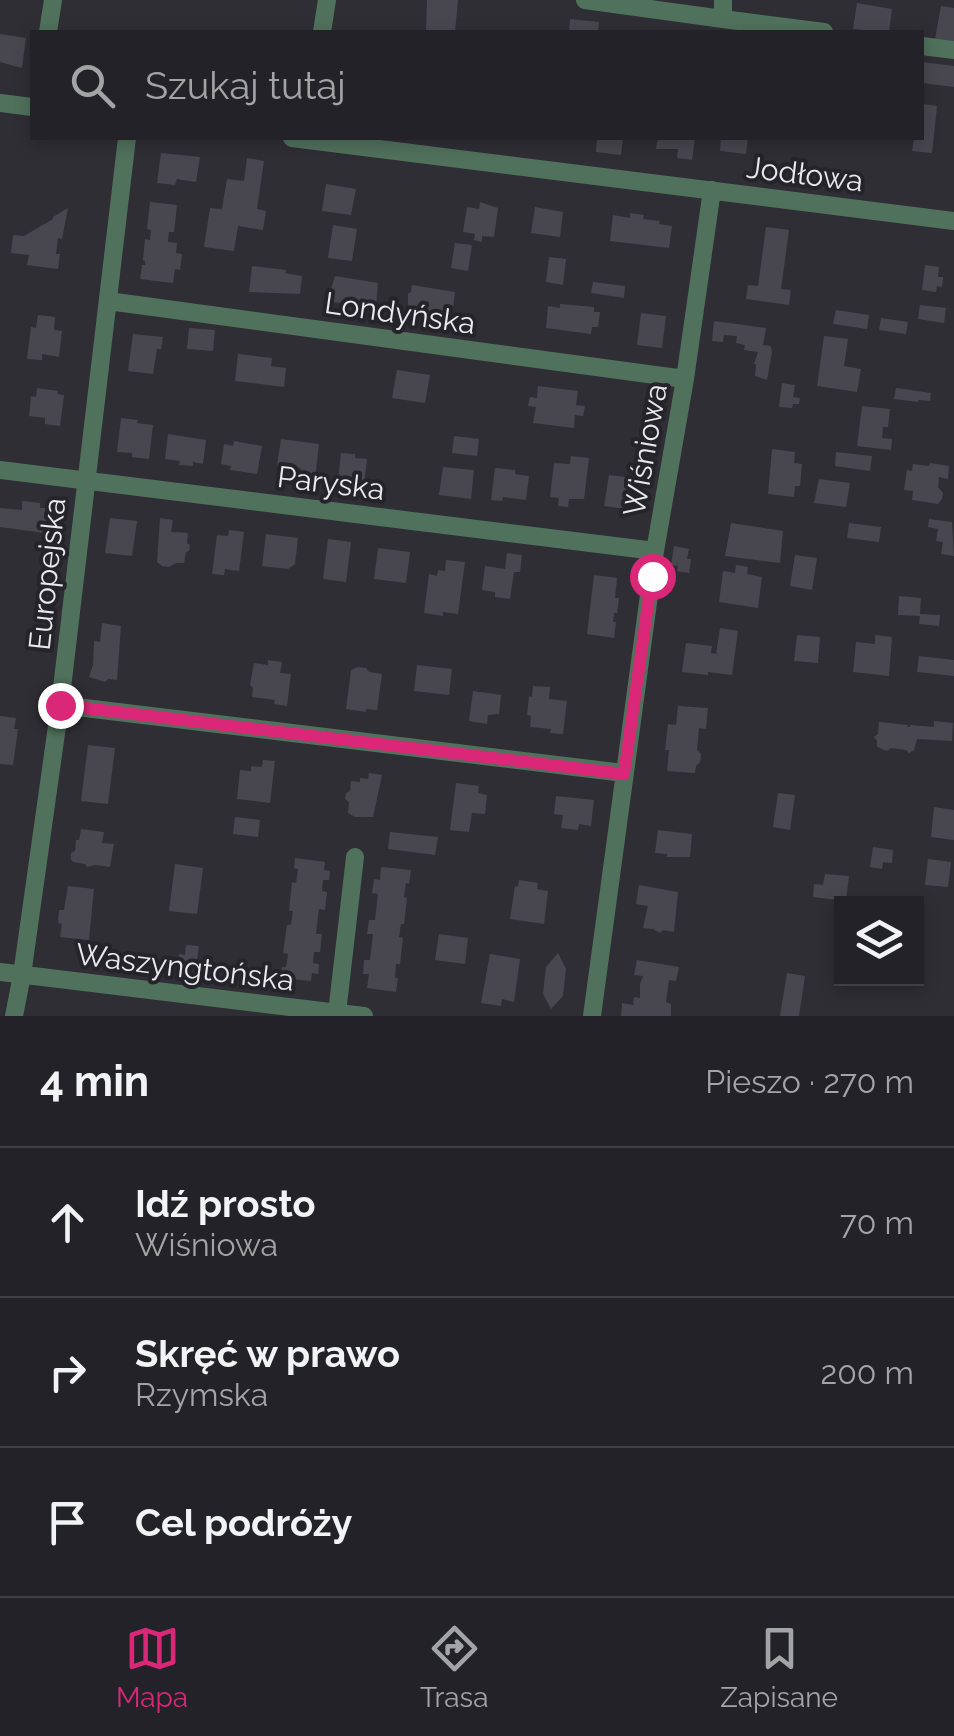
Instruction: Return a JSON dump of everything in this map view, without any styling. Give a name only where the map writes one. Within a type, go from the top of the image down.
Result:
[{"type":"street","points":[[48,30],[53,0]]},
{"type":"street","points":[[322,30],[326,0]]},
{"type":"street","points":[[586,0],[723,9],[815,30]]},
{"type":"street","points":[[924,46],[954,50]]},
{"type":"street","points":[[0,103],[30,107]]},
{"type":"street","name":"Europejska","points":[[14,1016],[60,705],[127,140]]},
{"type":"street","name":"Jodłowa","points":[[319,140],[954,221]]},
{"type":"street","name":"Wiśniowa","points":[[592,1016],[655,550],[686,379],[712,190]]},
{"type":"street","name":"Londyńska","points":[[108,301],[686,379]]},
{"type":"street","name":"Paryska","points":[[0,470],[655,550]]},
{"type":"street","points":[[60,705],[624,774]]},
{"type":"street","points":[[337,1013],[355,857]]},
{"type":"street","name":"Waszyngtońska","points":[[0,972],[311,1013],[364,1016]]},
{"type":"building","points":[[427,0],[458,0],[455,30],[426,30]]},
{"type":"building","points":[[857,3],[892,9],[889,30],[853,29]]},
{"type":"building","points":[[941,6],[954,8],[954,41],[935,39]]},
{"type":"building","points":[[570,19],[599,22],[598,30],[569,30]]},
{"type":"building","points":[[0,34],[26,38],[22,68],[0,62]]},
{"type":"building","points":[[924,62],[954,66],[954,87],[924,83]]},
{"type":"building","points":[[924,104],[937,106],[932,153],[912,151],[914,140],[924,140]]},
{"type":"building","points":[[597,140],[623,140],[621,155],[596,152]]},
{"type":"building","points":[[658,140],[695,140],[692,160],[677,158],[678,149],[656,149]]},
{"type":"building","points":[[721,140],[748,140],[746,154],[720,151]]},
{"type":"building","points":[[161,153],[200,157],[196,182],[177,179],[175,185],[157,183]]},
{"type":"building","points":[[247,158],[264,161],[257,209],[266,211],[263,230],[238,226],[234,251],[204,247],[210,208],[222,209],[227,179],[244,181]]},
{"type":"building","points":[[326,184],[356,189],[351,215],[322,211]]},
{"type":"building","points":[[150,202],[177,205],[174,232],[169,232],[168,242],[177,243],[176,253],[182,254],[173,283],[140,279],[145,265],[145,239],[150,240]]},
{"type":"building","points":[[480,202],[498,208],[494,237],[482,236],[482,242],[474,240],[475,234],[463,232],[467,207],[479,209]]},
{"type":"building","points":[[535,207],[563,212],[560,237],[531,233]]},
{"type":"building","points":[[68,208],[62,239],[58,238],[58,269],[27,265],[29,255],[11,253],[13,235],[24,236]]},
{"type":"building","points":[[630,213],[672,226],[669,248],[610,241],[613,215],[630,218]]},
{"type":"building","points":[[333,225],[357,229],[352,261],[328,258]]},
{"type":"building","points":[[766,227],[789,230],[781,289],[791,290],[789,305],[746,299],[748,285],[758,286]]},
{"type":"building","points":[[455,243],[472,245],[468,271],[451,268]]},
{"type":"building","points":[[549,257],[566,259],[563,285],[546,282]]},
{"type":"building","points":[[925,265],[939,267],[942,287],[937,286],[936,292],[922,290]]},
{"type":"building","points":[[252,266],[302,276],[300,294],[249,292]]},
{"type":"building","points":[[335,276],[378,283],[376,306],[332,302]]},
{"type":"building","points":[[593,282],[625,286],[624,298],[591,293]]},
{"type":"building","points":[[412,285],[455,292],[452,315],[408,312]]},
{"type":"building","points":[[560,304],[594,307],[594,312],[600,312],[598,327],[592,327],[591,334],[546,328],[548,306],[560,308]]},
{"type":"building","points":[[920,305],[946,308],[944,323],[918,319]]},
{"type":"building","points":[[836,310],[869,315],[867,329],[833,324]]},
{"type":"building","points":[[641,313],[666,316],[662,348],[637,345]]},
{"type":"building","points":[[38,315],[55,317],[54,330],[62,331],[59,357],[42,354],[42,360],[27,359],[31,327],[36,328]]},
{"type":"building","points":[[881,318],[908,322],[906,334],[879,330]]},
{"type":"building","points":[[714,321],[766,328],[763,345],[771,346],[772,352],[767,380],[755,376],[758,352],[744,350],[745,345],[736,343],[737,336],[724,335],[723,342],[712,341]]},
{"type":"building","points":[[189,328],[215,330],[213,351],[187,349]]},
{"type":"building","points":[[133,334],[163,337],[153,374],[128,371]]},
{"type":"building","points":[[824,336],[848,339],[844,366],[861,369],[857,392],[817,386]]},
{"type":"building","points":[[238,354],[272,358],[271,366],[286,368],[284,387],[235,381]]},
{"type":"building","points":[[397,370],[430,375],[425,403],[392,398]]},
{"type":"building","points":[[782,383],[795,385],[793,397],[800,398],[799,404],[779,407]]},
{"type":"building","points":[[538,386],[578,391],[576,405],[585,406],[583,416],[575,415],[574,428],[533,423],[536,407],[528,406],[530,397],[537,398]]},
{"type":"building","points":[[37,388],[64,395],[60,426],[45,424],[45,418],[29,416],[31,396],[36,397]]},
{"type":"building","points":[[896,388],[931,393],[930,401],[894,399]]},
{"type":"building","points":[[862,406],[890,409],[882,438],[892,439],[891,450],[857,446]]},
{"type":"building","points":[[121,418],[153,425],[149,459],[117,452]]},
{"type":"building","points":[[168,434],[206,440],[203,464],[179,465],[180,461],[165,459]]},
{"type":"building","points":[[454,436],[479,439],[477,456],[452,453]]},
{"type":"building","points":[[281,439],[319,444],[315,480],[300,478],[301,469],[295,466],[277,466]]},
{"type":"building","points":[[234,441],[262,446],[257,474],[230,470],[231,466],[221,464],[224,444],[233,446]]},
{"type":"building","points":[[772,449],[795,452],[794,463],[802,464],[800,486],[795,486],[794,497],[768,494]]},
{"type":"building","points":[[836,452],[872,456],[870,471],[835,466]]},
{"type":"building","points":[[341,453],[367,459],[364,486],[338,481]]},
{"type":"building","points":[[571,456],[589,458],[584,499],[569,499],[568,507],[558,506],[559,498],[550,497],[554,463],[570,464]]},
{"type":"building","points":[[913,464],[949,466],[948,479],[939,477],[938,487],[943,493],[938,504],[912,500],[913,491],[904,490],[907,470],[912,471]]},
{"type":"building","points":[[443,467],[474,470],[471,499],[439,495]]},
{"type":"building","points":[[495,468],[529,476],[526,500],[491,500]]},
{"type":"building","points":[[609,475],[634,478],[633,510],[604,506]]},
{"type":"building","points":[[819,479],[850,483],[846,507],[814,503]]},
{"type":"building","points":[[22,501],[47,508],[49,519],[44,533],[0,527],[0,508],[22,510]]},
{"type":"building","points":[[110,518],[137,521],[132,556],[105,553]]},
{"type":"building","points":[[160,518],[173,520],[171,532],[188,533],[190,545],[184,563],[169,567],[157,562]]},
{"type":"building","points":[[929,519],[952,522],[954,556],[941,554],[943,542],[936,541],[938,529],[928,527]]},
{"type":"building","points":[[731,523],[783,531],[780,563],[725,556]]},
{"type":"building","points":[[849,523],[881,527],[879,542],[847,538]]},
{"type":"building","points":[[229,530],[244,532],[239,571],[225,569],[224,575],[212,574],[217,535],[228,536]]},
{"type":"building","points":[[266,534],[298,538],[295,564],[288,569],[262,566]]},
{"type":"building","points":[[328,539],[351,542],[346,582],[323,579]]},
{"type":"building","points":[[674,546],[689,549],[689,573],[677,571],[678,566],[671,565]]},
{"type":"building","points":[[378,548],[410,552],[406,583],[374,579]]},
{"type":"building","points":[[507,553],[522,555],[520,572],[514,572],[510,599],[482,590],[485,566],[505,569]]},
{"type":"building","points":[[795,555],[817,558],[812,590],[790,586]]},
{"type":"building","points":[[446,560],[465,562],[458,614],[424,613],[429,574],[437,576],[438,570],[445,571]]},
{"type":"building","points":[[736,565],[748,567],[747,574],[762,577],[758,608],[719,602],[723,571],[735,573]]},
{"type":"building","points":[[594,575],[617,578],[614,638],[587,634]]},
{"type":"building","points":[[899,596],[921,598],[920,614],[940,615],[939,626],[919,624],[920,616],[898,615]]},
{"type":"building","points":[[102,623],[121,626],[117,680],[105,682],[89,677],[94,641],[100,642]]},
{"type":"building","points":[[720,628],[738,631],[732,675],[682,672],[686,643],[712,646],[711,653],[716,654]]},
{"type":"building","points":[[797,635],[820,637],[818,663],[794,661]]},
{"type":"building","points":[[875,635],[892,637],[889,676],[853,672],[856,642],[875,644]]},
{"type":"building","points":[[919,656],[954,660],[954,676],[917,672]]},
{"type":"building","points":[[268,660],[282,662],[280,673],[291,674],[287,706],[252,697],[254,663],[268,665]]},
{"type":"building","points":[[417,665],[452,669],[449,695],[414,691]]},
{"type":"building","points":[[358,667],[382,674],[377,710],[346,709],[351,670]]},
{"type":"building","points":[[533,686],[550,687],[549,699],[567,701],[563,734],[530,727],[531,716],[527,715]]},
{"type":"building","points":[[473,691],[501,695],[499,714],[488,715],[487,724],[469,721]]},
{"type":"building","points":[[678,706],[708,708],[706,729],[699,728],[697,750],[701,754],[695,773],[667,771],[668,724],[676,725]]},
{"type":"building","points":[[0,716],[16,718],[13,765],[0,764]]},
{"type":"building","points":[[934,721],[953,723],[952,741],[917,739],[909,753],[877,747],[874,737],[879,722],[934,727]]},
{"type":"building","points":[[88,745],[115,748],[108,804],[81,801]]},
{"type":"building","points":[[263,760],[275,761],[270,803],[237,799],[240,770],[262,767]]},
{"type":"building","points":[[369,773],[382,775],[373,817],[355,817],[348,813],[346,793],[351,781],[368,779]]},
{"type":"building","points":[[456,783],[479,786],[478,793],[487,795],[485,814],[472,813],[469,832],[450,830]]},
{"type":"building","points":[[778,793],[795,795],[790,830],[773,827]]},
{"type":"building","points":[[556,796],[594,800],[591,826],[579,824],[578,830],[561,828],[563,815],[554,814]]},
{"type":"building","points":[[934,807],[954,810],[954,840],[931,837]]},
{"type":"building","points":[[235,817],[260,820],[258,837],[233,834]]},
{"type":"building","points":[[81,829],[104,832],[102,843],[114,844],[110,867],[87,867],[73,862],[71,853]]},
{"type":"building","points":[[658,830],[692,834],[690,857],[655,853]]},
{"type":"building","points":[[390,832],[438,837],[435,855],[388,849]]},
{"type":"building","points":[[873,847],[893,850],[892,863],[883,862],[882,869],[870,867]]},
{"type":"building","points":[[295,858],[325,862],[324,870],[330,871],[329,880],[323,880],[322,891],[327,892],[325,910],[319,909],[316,934],[322,934],[320,952],[314,952],[318,974],[312,973],[311,981],[280,978],[288,954],[283,953],[293,911],[289,911],[292,882],[296,883],[298,869],[294,868]]},
{"type":"building","points":[[928,859],[951,862],[948,887],[925,885]]},
{"type":"building","points":[[175,864],[203,868],[197,914],[169,911]]},
{"type":"building","points":[[381,867],[411,870],[399,937],[403,938],[400,964],[396,964],[396,992],[367,988],[369,974],[363,974],[364,960],[370,960],[373,934],[367,934],[369,920],[375,920],[378,894],[372,893],[374,879],[380,880]]},
{"type":"building","points":[[825,874],[849,876],[847,896],[834,896],[834,900],[813,897],[814,884],[823,885]]},
{"type":"building","points":[[519,880],[538,883],[537,889],[548,891],[544,924],[510,919]]},
{"type":"building","points":[[639,885],[678,892],[674,932],[643,928],[648,906],[636,904]]},
{"type":"building","points":[[68,886],[94,889],[89,940],[60,937],[59,910],[64,910]]},
{"type":"building","points":[[439,934],[468,938],[465,964],[435,960]]},
{"type":"building","points":[[186,945],[199,946],[196,967],[177,966],[179,954],[185,955]]},
{"type":"building","points":[[558,953],[566,969],[563,996],[551,1009],[543,994],[546,967]]},
{"type":"building","points":[[490,954],[520,959],[514,1002],[502,999],[501,1006],[481,1003]]},
{"type":"building","points":[[637,960],[679,967],[676,981],[669,980],[666,1002],[671,1004],[671,1016],[621,1016],[622,1003],[633,1005],[634,997],[640,998],[643,976],[634,975]]},
{"type":"building","points":[[787,973],[805,976],[799,1016],[780,1016]]},
{"type":"route","points":[[60,705],[624,774],[652,576]]}]
